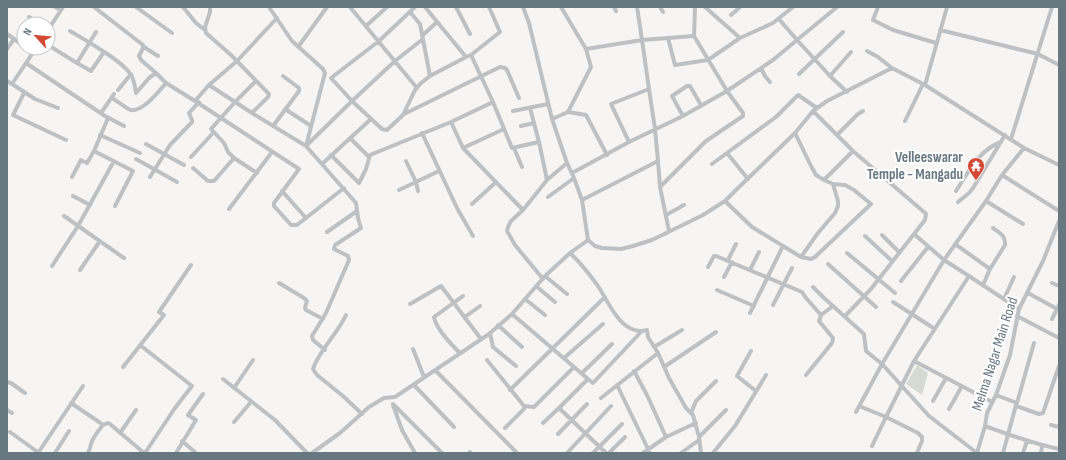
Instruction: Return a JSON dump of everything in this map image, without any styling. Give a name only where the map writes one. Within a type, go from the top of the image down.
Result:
[{"type":"street","points":[[55,7],[62,9],[56,18]]},
{"type":"street","points":[[94,7],[158,56]]},
{"type":"street","points":[[136,7],[172,33]]},
{"type":"street","points":[[183,7],[196,23],[237,61],[269,95],[252,113]]},
{"type":"street","points":[[204,30],[210,12],[210,7]]},
{"type":"street","points":[[269,7],[298,47],[323,69],[326,74],[306,146]]},
{"type":"street","points":[[298,47],[327,7]]},
{"type":"street","points":[[350,7],[417,88]]},
{"type":"street","points":[[366,26],[387,7]]},
{"type":"street","points":[[415,7],[379,41],[331,78],[371,119],[387,130],[403,115],[500,67],[505,68],[519,98]]},
{"type":"street","points":[[425,7],[466,57]]},
{"type":"street","points":[[456,7],[470,34]]},
{"type":"street","points":[[403,115],[417,88],[430,76],[471,55],[500,32],[489,7]]},
{"type":"street","points":[[524,7],[552,119],[567,163],[582,200],[588,240],[595,246],[602,248],[621,249],[652,240],[703,215],[724,201],[748,179],[795,133],[815,109],[827,101],[892,68]]},
{"type":"street","points":[[561,7],[586,49],[591,67],[568,112]]},
{"type":"street","points":[[637,7],[655,129],[660,187],[669,231]]},
{"type":"street","points":[[660,7],[663,12]]},
{"type":"street","points":[[660,187],[706,141],[743,116],[743,113],[727,91],[694,36],[694,7]]},
{"type":"street","points":[[705,7],[740,38]]},
{"type":"street","points":[[731,15],[740,7]]},
{"type":"street","points":[[668,38],[675,65],[708,60],[740,38],[773,23],[793,7]]},
{"type":"street","points":[[548,197],[573,175],[629,142],[683,116],[727,91],[761,68],[837,7]]},
{"type":"street","points":[[878,7],[873,20],[893,30],[936,43]]},
{"type":"street","points":[[905,121],[924,84],[947,7]]},
{"type":"street","points":[[1011,139],[1052,7]]},
{"type":"street","points":[[410,12],[420,24],[430,76]]},
{"type":"street","points":[[150,177],[174,140],[192,122],[189,113],[209,85],[237,61],[277,18]]},
{"type":"street","points":[[779,19],[814,60],[847,92]]},
{"type":"street","points":[[306,146],[395,61],[423,38],[438,22]]},
{"type":"street","points":[[940,30],[1038,54],[1059,64]]},
{"type":"street","points":[[70,31],[90,42],[117,61],[131,74],[136,93],[156,72]]},
{"type":"street","points":[[76,63],[96,32]]},
{"type":"street","points":[[799,74],[843,32]]},
{"type":"street","points":[[7,34],[14,39],[7,49]]},
{"type":"street","points":[[586,49],[642,40],[694,36]]},
{"type":"street","points":[[144,46],[139,56],[140,59],[156,72],[166,83],[299,169],[274,201],[274,206],[291,225],[297,225],[344,188]]},
{"type":"street","points":[[56,50],[91,71],[104,52]]},
{"type":"street","points":[[867,51],[878,57],[892,68],[924,84],[1024,148],[1059,165]]},
{"type":"street","points":[[830,76],[851,52]]},
{"type":"street","points":[[471,55],[512,148],[514,148],[522,167]]},
{"type":"street","points":[[12,84],[30,56]]},
{"type":"street","points":[[26,63],[108,118],[124,126]]},
{"type":"street","points":[[761,68],[770,82]]},
{"type":"street","points":[[118,90],[131,74]]},
{"type":"street","points":[[272,126],[299,90],[283,76]]},
{"type":"street","points":[[7,81],[24,93],[58,108]]},
{"type":"street","points":[[256,81],[220,117],[211,130],[224,143],[234,158],[257,173]]},
{"type":"street","points":[[101,113],[113,96],[128,109],[133,110],[148,102],[166,83]]},
{"type":"street","points":[[209,85],[306,146],[356,203],[361,228],[336,244],[334,247],[336,250],[348,256],[350,260],[323,319],[312,336],[313,340],[325,350]]},
{"type":"street","points":[[683,116],[672,96],[688,85],[701,105]]},
{"type":"street","points":[[629,142],[611,104],[649,89]]},
{"type":"street","points":[[24,93],[13,115],[66,140]]},
{"type":"street","points":[[712,164],[776,117],[798,95],[815,109],[853,151],[926,214],[925,220],[878,280],[845,316]]},
{"type":"street","points":[[331,155],[359,183],[366,169],[370,155],[451,122],[493,102]]},
{"type":"street","points":[[513,111],[548,104]]},
{"type":"street","points":[[530,108],[547,180]]},
{"type":"street","points":[[285,109],[311,126]]},
{"type":"street","points":[[837,135],[863,111]]},
{"type":"street","points":[[552,119],[568,112],[586,115],[607,155]]},
{"type":"street","points":[[72,177],[80,160],[87,163],[94,151],[108,118]]},
{"type":"street","points":[[322,164],[371,119]]},
{"type":"street","points":[[451,122],[463,148],[495,183],[523,210]]},
{"type":"street","points":[[521,126],[534,123]]},
{"type":"street","points":[[463,148],[504,129]]},
{"type":"street","points":[[191,157],[213,133]]},
{"type":"street","points":[[422,133],[457,208],[473,236]]},
{"type":"street","points":[[724,201],[752,227],[801,257],[811,259],[815,257],[871,204],[854,190],[845,185],[833,184],[816,175],[795,133]]},
{"type":"street","points":[[100,135],[140,153]]},
{"type":"street","points":[[958,202],[974,188],[1005,135]]},
{"type":"street","points":[[350,138],[369,157]]},
{"type":"street","points":[[514,148],[539,142]]},
{"type":"street","points":[[956,191],[978,158],[990,147],[1002,142]]},
{"type":"street","points":[[146,144],[184,165]]},
{"type":"street","points":[[856,412],[882,364],[944,260],[986,201],[1002,175],[1024,148]]},
{"type":"street","points":[[94,151],[133,171],[115,206]]},
{"type":"street","points":[[824,180],[853,151]]},
{"type":"street","points":[[229,209],[272,152]]},
{"type":"street","points":[[728,153],[748,179]]},
{"type":"street","points":[[193,168],[211,182],[214,181],[234,158]]},
{"type":"street","points":[[136,159],[177,182]]},
{"type":"street","points":[[52,266],[78,226],[114,161]]},
{"type":"street","points":[[406,161],[416,182],[418,191]]},
{"type":"street","points":[[582,200],[658,161]]},
{"type":"street","points":[[567,163],[547,180],[523,210],[511,222],[507,231],[515,245],[544,277],[567,294]]},
{"type":"street","points":[[399,190],[439,171]]},
{"type":"street","points":[[1002,175],[1059,211]]},
{"type":"street","points":[[472,204],[495,183]]},
{"type":"street","points":[[801,257],[818,233],[835,213],[838,201],[833,184]]},
{"type":"street","points":[[282,191],[306,218]]},
{"type":"street","points":[[73,196],[90,205]]},
{"type":"street","points":[[986,201],[1023,224]]},
{"type":"street","points":[[666,215],[684,205]]},
{"type":"street","points":[[327,232],[357,211]]},
{"type":"street","points":[[64,216],[124,258]]},
{"type":"street","name":"Melma Nagar Main Road","points":[[977,453],[985,426],[987,413],[996,396],[1010,355],[1019,309],[1043,261],[1059,221]]},
{"type":"street","points":[[983,285],[990,269],[1005,245],[1003,235],[993,228]]},
{"type":"street","points":[[914,234],[944,260],[1019,309]]},
{"type":"street","points":[[882,235],[900,252]]},
{"type":"street","points":[[865,236],[892,262]]},
{"type":"street","points":[[312,453],[340,433],[369,408],[384,398],[396,397],[490,333],[512,314],[544,277],[570,253],[588,240]]},
{"type":"street","points":[[80,270],[100,241]]},
{"type":"street","points":[[724,277],[736,244]]},
{"type":"street","points":[[955,244],[990,269]]},
{"type":"street","points":[[750,314],[783,246]]},
{"type":"street","points":[[901,280],[928,247]]},
{"type":"street","points":[[750,270],[759,252]]},
{"type":"street","points":[[570,253],[580,262],[605,297],[618,319],[627,326],[640,332]]},
{"type":"street","points":[[847,253],[895,293]]},
{"type":"street","points":[[708,267],[714,256],[768,277],[802,292],[821,315]]},
{"type":"street","points":[[828,264],[876,307]]},
{"type":"street","points":[[123,367],[164,315],[159,312],[191,265]]},
{"type":"street","points":[[773,305],[792,268]]},
{"type":"street","points":[[872,446],[914,361],[969,276]]},
{"type":"street","points":[[1004,299],[1014,277]]},
{"type":"street","points":[[279,283],[304,298],[307,301],[305,308],[306,310],[323,319]]},
{"type":"street","points":[[1052,283],[1059,286]]},
{"type":"street","points":[[410,304],[441,286],[482,339]]},
{"type":"street","points":[[536,286],[555,302]]},
{"type":"street","points":[[813,288],[864,334],[866,352],[882,364],[929,416],[977,453]]},
{"type":"street","points":[[717,290],[754,306]]},
{"type":"street","points":[[1028,293],[1058,308],[1052,319]]},
{"type":"street","points":[[460,353],[446,338],[434,320],[436,316],[463,296]]},
{"type":"street","points":[[510,390],[605,297]]},
{"type":"street","points":[[525,298],[546,315]]},
{"type":"street","points":[[894,302],[935,329]]},
{"type":"street","points":[[465,317],[480,306]]},
{"type":"street","points":[[806,375],[833,340],[833,338],[818,321],[821,315],[833,306]]},
{"type":"street","points":[[512,314],[593,383],[640,332],[646,330],[680,398],[696,423],[701,453]]},
{"type":"street","points":[[346,315],[313,369],[315,373],[362,414]]},
{"type":"street","points":[[1017,316],[1059,338]]},
{"type":"street","points":[[564,358],[603,324]]},
{"type":"street","points":[[498,325],[522,347]]},
{"type":"street","points":[[654,347],[682,330]]},
{"type":"street","points":[[664,367],[716,332]]},
{"type":"street","points":[[490,333],[494,347],[516,366]]},
{"type":"street","points":[[1003,453],[1034,343]]},
{"type":"street","points":[[582,373],[612,344]]},
{"type":"street","points":[[71,403],[103,425],[110,424],[145,453],[175,408],[192,386],[140,345]]},
{"type":"street","points":[[413,349],[424,377]]},
{"type":"street","points":[[751,351],[737,376],[756,392]]},
{"type":"street","points":[[601,398],[634,371],[658,354]]},
{"type":"street","points":[[234,388],[253,360]]},
{"type":"street","points":[[487,360],[524,406]]},
{"type":"street","points":[[914,361],[992,402]]},
{"type":"street","points":[[996,396],[1039,414],[1043,413],[1059,366]]},
{"type":"street","points":[[524,406],[534,407],[574,367]]},
{"type":"street","points":[[435,370],[517,453]]},
{"type":"street","points":[[634,371],[647,395],[666,437]]},
{"type":"street","points":[[713,453],[735,426],[766,375]]},
{"type":"street","points":[[933,401],[946,378]]},
{"type":"street","points":[[543,423],[588,379]]},
{"type":"street","points":[[222,380],[275,420],[307,453]]},
{"type":"street","points":[[691,413],[696,401],[716,381]]},
{"type":"street","points":[[7,382],[11,383],[25,393]]},
{"type":"street","points":[[414,384],[454,427]]},
{"type":"street","points":[[617,385],[649,451]]},
{"type":"street","points":[[10,432],[38,453],[83,386]]},
{"type":"street","points":[[949,409],[962,386]]},
{"type":"street","points":[[176,453],[196,420],[188,415],[202,394]]},
{"type":"street","points":[[392,398],[402,430],[415,453]]},
{"type":"street","points":[[234,422],[251,402]]},
{"type":"street","points":[[393,404],[442,453]]},
{"type":"street","points":[[558,434],[587,404]]},
{"type":"street","points":[[505,428],[524,406]]},
{"type":"street","points":[[567,453],[611,406]]},
{"type":"street","points":[[859,406],[886,417],[918,433],[922,437],[922,441],[917,453]]},
{"type":"street","points":[[559,408],[608,453],[626,437]]},
{"type":"street","points":[[7,410],[12,413]]},
{"type":"street","points":[[120,433],[136,410]]},
{"type":"street","points":[[681,453],[699,438],[726,410]]},
{"type":"street","points":[[643,453],[649,451],[666,437],[696,423]]},
{"type":"street","points":[[594,453],[622,424]]},
{"type":"street","points":[[95,453],[89,451],[90,444],[103,425]]},
{"type":"street","points":[[1051,425],[1059,427]]},
{"type":"street","points":[[985,426],[1042,446],[1059,449]]},
{"type":"street","points":[[55,453],[70,431]]},
{"type":"street","points":[[182,441],[196,453]]},
{"type":"street","points":[[1023,453],[1027,441]]},
{"type":"street","points":[[1041,453],[1042,446]]},
{"type":"street","points":[[509,453],[513,449]]},
{"type":"shaded area","points":[[917,365],[928,373],[922,395],[906,384]]},
{"type":"place","name":"Velleeswarar Temple - Mangadu","points":[[976,181]]}]
